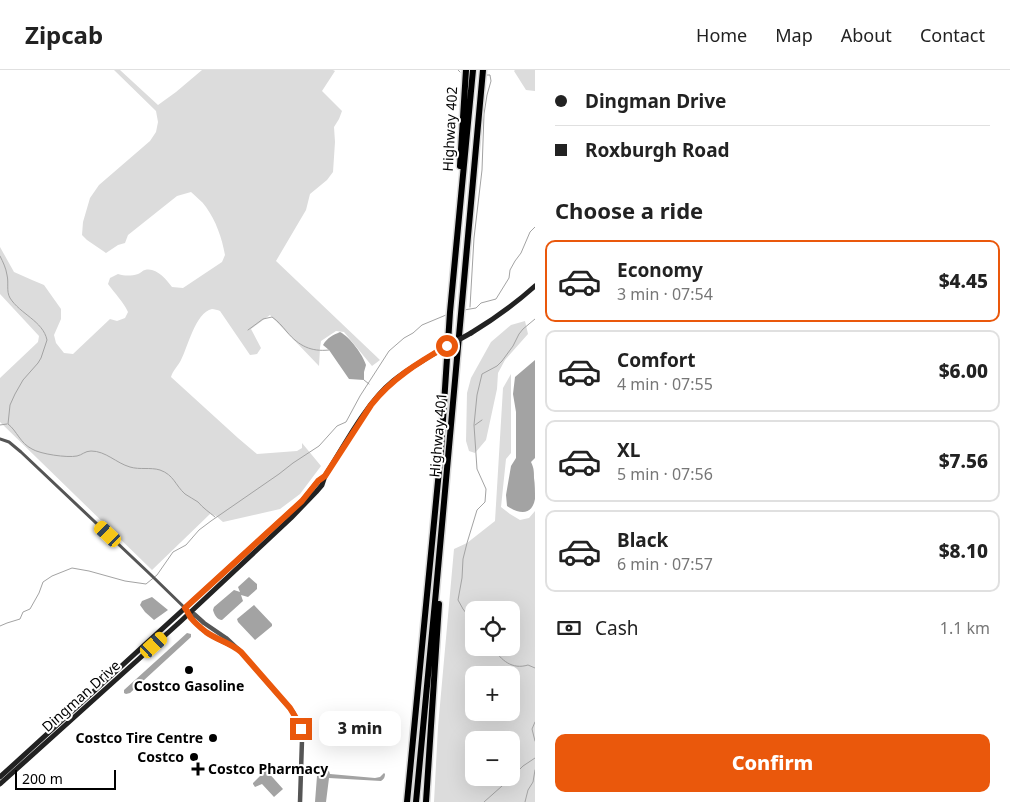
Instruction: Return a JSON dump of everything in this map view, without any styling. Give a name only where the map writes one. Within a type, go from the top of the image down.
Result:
[{"type":"highway","name":"Highway 402","points":[[462,190],[459,177],[466,70]]},
{"type":"highway","name":"Highway 401","points":[[407,802],[473,70]]},
{"type":"highway","name":"Highway 401","points":[[416,802],[483,70]]},
{"type":"highway","points":[[426,802],[439,601],[436,591]]},
{"type":"main road","name":"Dingman Drive","points":[[0,777],[302,507],[322,485],[325,476],[377,396],[392,381],[498,316],[535,286]]},
{"type":"main road","name":"Dingman Drive","points":[[0,784],[187,610]]},
{"type":"street","points":[[0,439],[9,442],[15,447],[151,574],[187,610],[190,618],[206,632],[241,652],[290,708],[301,729],[300,802]]},
{"type":"shaded area","points":[[114,70],[120,70],[158,105],[202,70],[335,71],[322,91],[342,111],[334,127],[333,172],[327,180],[310,194],[306,210],[276,261],[380,360],[372,366],[344,332],[336,331],[321,341],[319,366],[270,315],[251,329],[261,348],[257,354],[250,355],[220,311],[212,309],[206,312],[197,323],[181,360],[171,377],[257,454],[297,451],[302,448],[302,443],[321,466],[300,494],[280,509],[223,522],[210,514],[152,570],[0,422],[0,378],[38,342],[39,336],[0,294],[0,247],[14,272],[44,285],[61,309],[61,319],[54,335],[56,343],[64,353],[73,354],[110,319],[117,321],[125,318],[128,312],[108,284],[110,278],[118,274],[133,275],[139,274],[144,270],[153,270],[160,274],[172,287],[183,288],[222,262],[225,255],[213,218],[204,205],[191,192],[177,196],[128,235],[125,243],[106,253],[82,235],[83,222],[90,198],[99,185],[150,141],[156,132],[158,122],[156,111]]},
{"type":"shaded area","points":[[515,70],[535,70],[535,91],[526,90]]},
{"type":"shaded area","points":[[525,321],[528,334],[505,360],[498,373],[497,389],[486,440],[475,453],[469,451],[466,441],[467,393],[471,378],[491,342],[511,325]]},
{"type":"shaded area","points":[[340,332],[352,342],[366,365],[364,380],[349,379],[329,350],[323,345],[326,340]]},
{"type":"shaded area","points":[[535,360],[535,458],[531,462],[534,472],[535,499],[528,511],[520,512],[507,506],[506,495],[511,466],[516,458],[516,412],[513,394],[515,377]]},
{"type":"shaded area","points":[[511,374],[511,453],[506,459],[501,507],[520,520],[529,518],[535,511],[535,802],[434,802],[438,727],[454,549],[467,543],[495,521],[503,388]]},
{"type":"shaded area","points":[[249,577],[257,584],[257,589],[248,597],[241,595],[243,601],[222,620],[219,619],[213,612],[214,607],[234,590],[240,592],[238,587]]},
{"type":"shaded area","points":[[152,597],[168,610],[154,620],[140,605],[142,601]]},
{"type":"shaded area","points":[[254,605],[272,624],[255,640],[237,619]]},
{"type":"shaded area","points":[[187,633],[191,634],[191,637],[130,693],[124,693],[124,690]]},
{"type":"shaded area","points":[[266,770],[283,789],[274,797],[262,784],[255,787],[253,784]]},
{"type":"shaded area","points":[[323,770],[329,771],[330,774],[375,778],[380,777],[384,773],[385,775],[381,781],[329,778],[326,802],[315,802],[317,776]]},
{"type":"waterway","points":[[470,307],[474,238],[482,170],[484,114],[491,81],[490,75],[487,75]]},
{"type":"waterway","points":[[464,310],[476,308],[481,303],[496,299],[509,278],[510,270],[521,253],[530,232],[535,227]]},
{"type":"waterway","points":[[0,256],[7,272],[10,298],[19,309],[41,328],[47,340],[41,358],[23,380],[10,405],[8,424],[24,444],[32,449],[60,456],[79,455],[89,451],[96,452],[130,467],[160,470],[171,477],[185,494],[198,502],[215,517]]},
{"type":"waterway","points":[[0,626],[20,619],[23,612],[30,609],[43,582],[72,568],[125,581],[146,584],[157,575],[173,552],[186,545],[199,530],[319,446],[337,426],[346,422],[389,351],[422,325],[446,315]]},
{"type":"waterway","points":[[248,330],[263,319],[272,317],[292,337],[306,347],[317,350],[329,350]]},
{"type":"waterway","points":[[465,612],[458,600],[463,559],[477,510],[485,502],[486,489],[477,469],[474,425],[477,395],[482,374],[502,361],[519,334],[535,319]]},
{"type":"waterway","points":[[364,380],[369,384]]},
{"type":"waterway","points":[[475,425],[482,420]]},
{"type":"waterway","points":[[0,425],[7,424]]},
{"type":"waterway","points":[[500,656],[512,665],[528,665],[535,668]]},
{"type":"waterway","points":[[535,722],[532,729],[535,741]]},
{"type":"waterway","points":[[520,769],[535,758]]},
{"type":"waterway","points":[[525,802],[528,790],[533,782],[535,770]]},
{"type":"waterway","points":[[484,802],[502,786]]},
{"type":"place","name":"Costco Gasoline","points":[[189,670]]},
{"type":"place","name":"Costco Tire Centre","points":[[213,738]]},
{"type":"place","name":"Costco","points":[[194,757]]},
{"type":"place","name":"Costco Pharmacy","points":[[198,769]]},
{"type":"route","points":[[301,729],[290,708],[241,652],[206,632],[190,618],[189,612],[185,608],[302,501],[318,481],[325,476],[377,396],[392,381],[447,346]]}]
